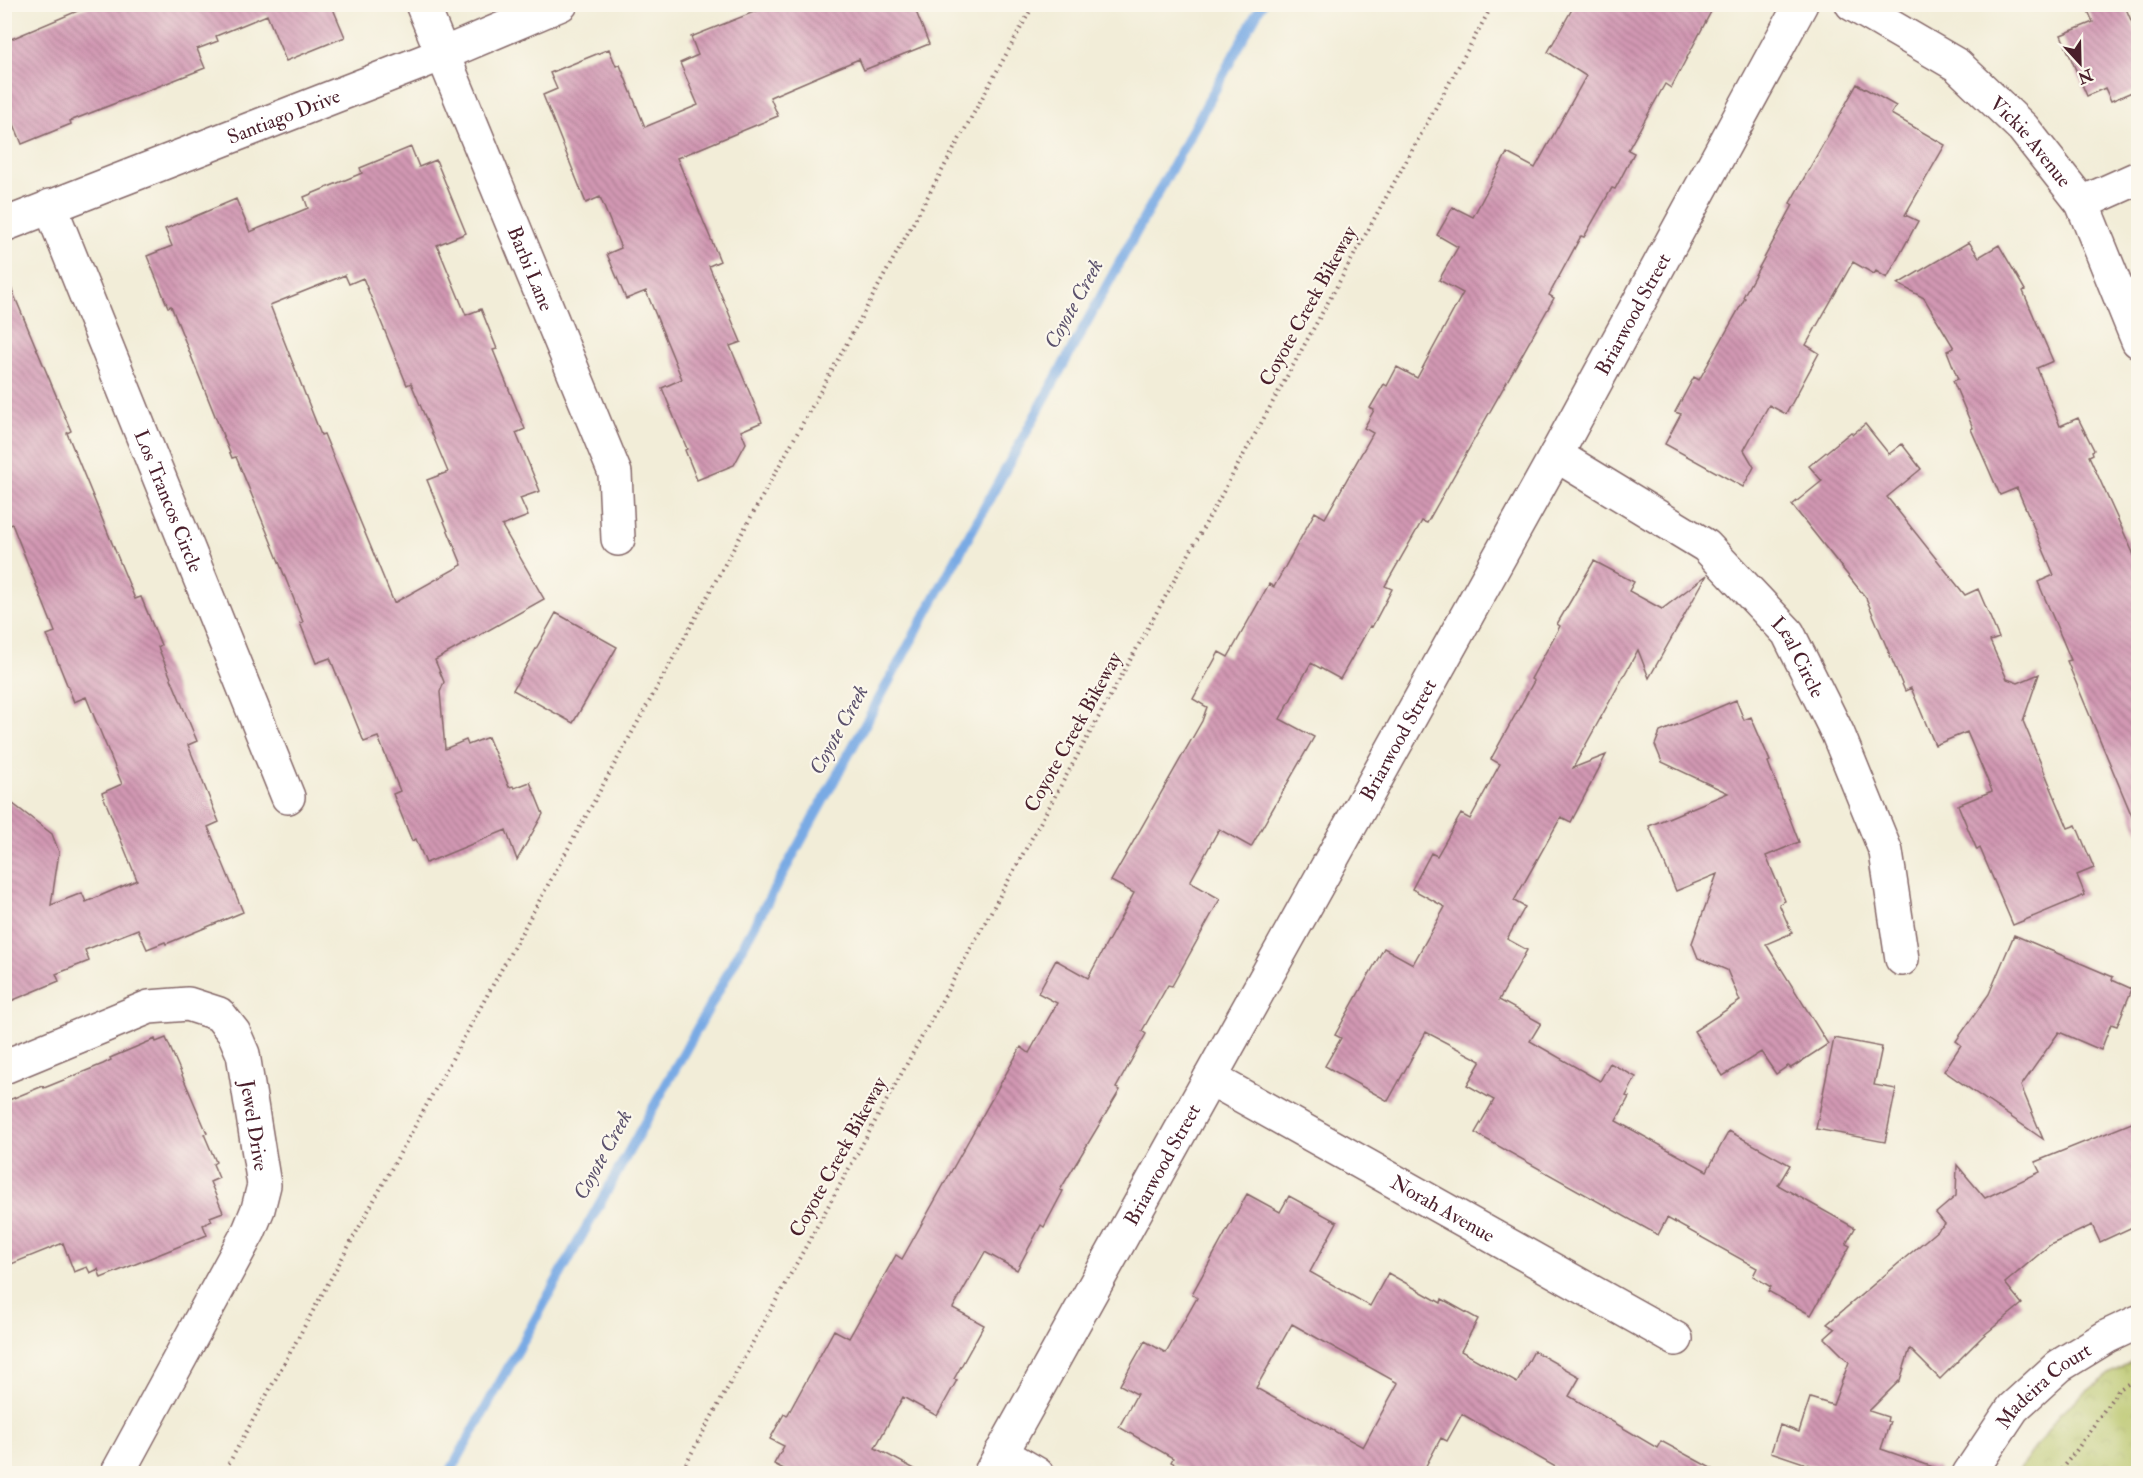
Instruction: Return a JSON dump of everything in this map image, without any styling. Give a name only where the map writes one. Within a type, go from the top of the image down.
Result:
[{"type":"street","name":"Barbi Lane","points":[[422,4],[615,473],[618,539]]},
{"type":"street","name":"Santiago Drive","points":[[4,225],[443,54],[561,4]]},
{"type":"street","name":"Briarwood Street","points":[[996,1463],[1556,455],[1801,4]]},
{"type":"street","name":"Vickie Avenue","points":[[1852,4],[1957,65],[2023,128],[2082,203],[2139,341]]},
{"type":"street","points":[[2082,203],[2139,178]]},
{"type":"street","name":"Los Trancos Circle","points":[[50,206],[288,797]]},
{"type":"street","name":"Leal Circle","points":[[1556,455],[1706,546],[1788,633],[1838,734],[1886,852],[1902,959]]},
{"type":"street","name":"Jewel Drive","points":[[4,1066],[148,1007],[188,1004],[219,1014],[234,1033],[243,1054],[264,1185],[258,1209],[249,1231],[117,1473]]},
{"type":"street","name":"Norah Avenue","points":[[1209,1078],[1677,1339]]},
{"type":"street","name":"Madeira Court","points":[[1969,1473],[2013,1408],[2059,1366],[2108,1336],[2139,1322]]},
{"type":"street","points":[[996,1463],[1037,1473]]},
{"type":"path","points":[[223,1473],[1034,4]]},
{"type":"path","name":"Coyote Creek Bikeway","points":[[680,1473],[1493,4]]},
{"type":"path","points":[[2057,1473],[2076,1451],[2118,1390],[2139,1378]]},
{"type":"green space","points":[[2138,1358],[2138,1473],[2017,1473],[2060,1413],[2109,1374]]},
{"type":"building","points":[[94,4],[331,4],[345,37],[286,61],[267,15],[216,36],[218,41],[197,49],[205,68],[70,121],[71,124],[22,144],[13,122],[4,125],[4,42]]},
{"type":"building","points":[[774,4],[913,4],[929,44],[864,70],[859,59],[770,97],[778,116],[677,158],[720,261],[709,266],[741,342],[730,346],[762,422],[741,431],[746,443],[734,465],[697,480],[662,388],[682,379],[646,291],[626,299],[607,254],[621,248],[600,197],[586,203],[543,95],[557,89],[550,73],[609,49],[616,66],[620,65],[645,127],[698,105],[680,63],[698,55],[691,37]]},
{"type":"building","points":[[1575,4],[1715,4],[1671,88],[1665,84],[1628,150],[1634,153],[1615,189],[1612,188],[1584,237],[1581,236],[1549,295],[1554,298],[1427,523],[1422,521],[1385,586],[1392,589],[1372,627],[1370,626],[1340,679],[1311,663],[1280,719],[1314,737],[1251,847],[1219,829],[1190,882],[1220,899],[1172,986],[1168,985],[1142,1031],[1146,1034],[1116,1088],[1120,1090],[1060,1190],[1063,1191],[1044,1227],[1041,1225],[1017,1270],[985,1252],[953,1308],[984,1325],[954,1379],[957,1380],[937,1416],[903,1397],[875,1448],[922,1473],[791,1473],[774,1464],[784,1446],[770,1439],[784,1414],[787,1416],[834,1330],[849,1338],[896,1255],[902,1259],[1021,1047],[1029,1053],[1057,1003],[1038,993],[1056,960],[1088,978],[1134,893],[1111,881],[1202,721],[1207,707],[1193,699],[1219,652],[1228,657],[1269,584],[1274,587],[1315,512],[1325,518],[1373,433],[1364,428],[1374,410],[1370,408],[1384,384],[1387,386],[1397,367],[1417,378],[1463,293],[1439,280],[1458,247],[1437,235],[1453,207],[1473,217],[1507,153],[1535,168],[1586,76],[1548,52]]},
{"type":"building","points":[[2085,4],[2124,4],[2139,39],[2139,89],[2111,101],[2105,88],[2087,96],[2061,35],[2093,22]]},
{"type":"building","points":[[1857,84],[1896,106],[1891,114],[1945,145],[1905,215],[1918,221],[1887,278],[1876,271],[1874,274],[1853,262],[1806,345],[1819,353],[1786,414],[1769,405],[1744,450],[1754,467],[1743,487],[1665,444],[1681,414],[1675,412],[1694,377],[1699,380],[1745,298],[1743,297],[1793,205],[1790,203]]},
{"type":"building","points":[[411,147],[419,167],[436,160],[466,233],[437,245],[466,315],[481,309],[497,349],[493,350],[525,429],[516,433],[540,491],[520,498],[528,516],[502,526],[544,599],[435,660],[444,682],[440,692],[445,749],[466,740],[468,745],[488,737],[509,787],[514,788],[530,782],[543,814],[517,860],[506,830],[426,863],[416,839],[412,841],[393,794],[400,791],[378,737],[364,742],[330,658],[316,663],[300,623],[303,622],[236,457],[232,458],[171,306],[168,307],[147,256],[172,246],[165,229],[236,199],[250,232],[308,208],[304,197],[362,173],[360,168]],"holes":[[[345,275],[349,284],[363,278],[407,385],[411,383],[448,472],[427,480],[462,565],[394,603],[324,434],[321,435],[270,305]]]},
{"type":"building","points":[[1969,242],[1979,257],[1999,245],[2025,290],[2023,291],[2053,361],[2037,368],[2060,426],[2078,418],[2094,450],[2089,456],[2139,566],[2139,833],[2067,661],[2071,660],[2038,582],[2054,575],[2017,488],[2000,495],[1953,381],[1958,379],[1947,351],[1954,348],[1924,298],[1898,284]]},
{"type":"building","points":[[4,271],[71,431],[67,433],[135,599],[141,597],[161,645],[158,647],[197,741],[188,745],[219,822],[208,827],[243,912],[166,944],[165,942],[147,949],[138,929],[85,950],[89,961],[56,974],[59,981],[11,1001],[4,984],[4,797],[52,834],[59,852],[51,905],[82,893],[86,902],[137,880],[102,793],[122,784],[86,697],[74,702],[47,635],[55,632],[12,524],[4,527]]},
{"type":"building","points":[[1865,424],[1889,454],[1902,444],[1921,469],[1887,497],[1965,595],[1978,589],[1999,638],[1990,641],[2007,679],[2018,683],[2039,674],[2023,721],[2068,828],[2076,825],[2094,868],[2077,875],[2085,895],[2013,925],[1980,848],[1977,850],[1958,805],[1992,791],[1967,732],[1935,745],[1911,688],[1905,691],[1866,598],[1792,505],[1822,481],[1809,466],[1851,432],[1853,434]]},
{"type":"building","points":[[1594,561],[1634,582],[1629,591],[1662,609],[1707,575],[1649,678],[1638,650],[1573,768],[1606,755],[1571,822],[1561,817],[1514,901],[1525,907],[1507,939],[1527,950],[1499,1000],[1541,1023],[1530,1041],[1600,1081],[1610,1063],[1636,1077],[1626,1096],[1629,1097],[1616,1121],[1707,1171],[1729,1131],[1790,1165],[1778,1185],[1855,1228],[1846,1244],[1850,1246],[1811,1315],[1768,1291],[1771,1287],[1753,1276],[1757,1268],[1667,1218],[1658,1235],[1475,1133],[1494,1100],[1467,1085],[1481,1061],[1426,1032],[1388,1101],[1325,1066],[1341,1038],[1335,1035],[1384,948],[1413,964],[1445,907],[1412,889],[1431,853],[1437,856],[1461,814],[1470,819],[1500,764],[1491,759],[1534,681],[1531,679],[1560,626],[1557,624]]},
{"type":"building","points":[[556,613],[617,647],[573,723],[513,690]]},
{"type":"building","points":[[1736,700],[1744,720],[1751,717],[1770,761],[1768,762],[1799,842],[1766,856],[1785,901],[1779,904],[1792,933],[1766,944],[1828,1044],[1791,1068],[1788,1066],[1776,1074],[1761,1052],[1723,1076],[1694,1031],[1740,1001],[1727,970],[1698,958],[1692,943],[1717,874],[1676,891],[1649,826],[1728,793],[1662,762],[1655,745],[1660,732]]},
{"type":"building","points":[[2014,935],[2113,977],[2112,980],[2132,989],[2117,1026],[2111,1024],[2101,1050],[2059,1032],[2021,1086],[2043,1139],[1944,1071],[1961,1045],[1956,1041],[1989,994]]},
{"type":"building","points":[[166,1038],[207,1133],[204,1134],[216,1162],[213,1164],[219,1178],[210,1182],[223,1212],[210,1217],[212,1221],[203,1225],[207,1235],[101,1278],[98,1269],[90,1273],[87,1267],[74,1272],[63,1243],[4,1267],[4,1102],[103,1064],[111,1060],[110,1058],[155,1039],[156,1042]]},
{"type":"building","points":[[1834,1038],[1882,1047],[1874,1085],[1896,1089],[1885,1142],[1816,1129]]},
{"type":"building","points":[[2139,1120],[2139,1224],[2100,1242],[2092,1225],[2050,1245],[2005,1283],[2022,1304],[1983,1336],[1940,1379],[1910,1349],[1900,1380],[1869,1411],[1888,1417],[1887,1422],[1890,1422],[1881,1449],[1939,1469],[1938,1473],[1833,1473],[1771,1452],[1780,1425],[1799,1432],[1810,1398],[1833,1405],[1849,1362],[1825,1338],[1835,1329],[1827,1324],[1945,1224],[1936,1213],[1956,1196],[1957,1165],[1985,1198],[2040,1172],[2035,1162]]},
{"type":"building","points":[[1247,1194],[1280,1212],[1289,1196],[1337,1222],[1310,1272],[1370,1306],[1388,1273],[1441,1303],[1442,1299],[1478,1319],[1461,1351],[1517,1383],[1534,1351],[1580,1377],[1569,1396],[1657,1448],[1661,1441],[1720,1473],[1566,1473],[1462,1414],[1447,1441],[1441,1438],[1422,1473],[1193,1473],[1171,1462],[1173,1458],[1119,1427],[1137,1394],[1120,1385],[1145,1341],[1166,1353],[1197,1298],[1192,1294]],"holes":[[[1292,1324],[1398,1383],[1363,1447],[1256,1388]]]},
{"type":"waterway","name":"Coyote Creek","points":[[449,1474],[711,1004],[1262,4]]}]
